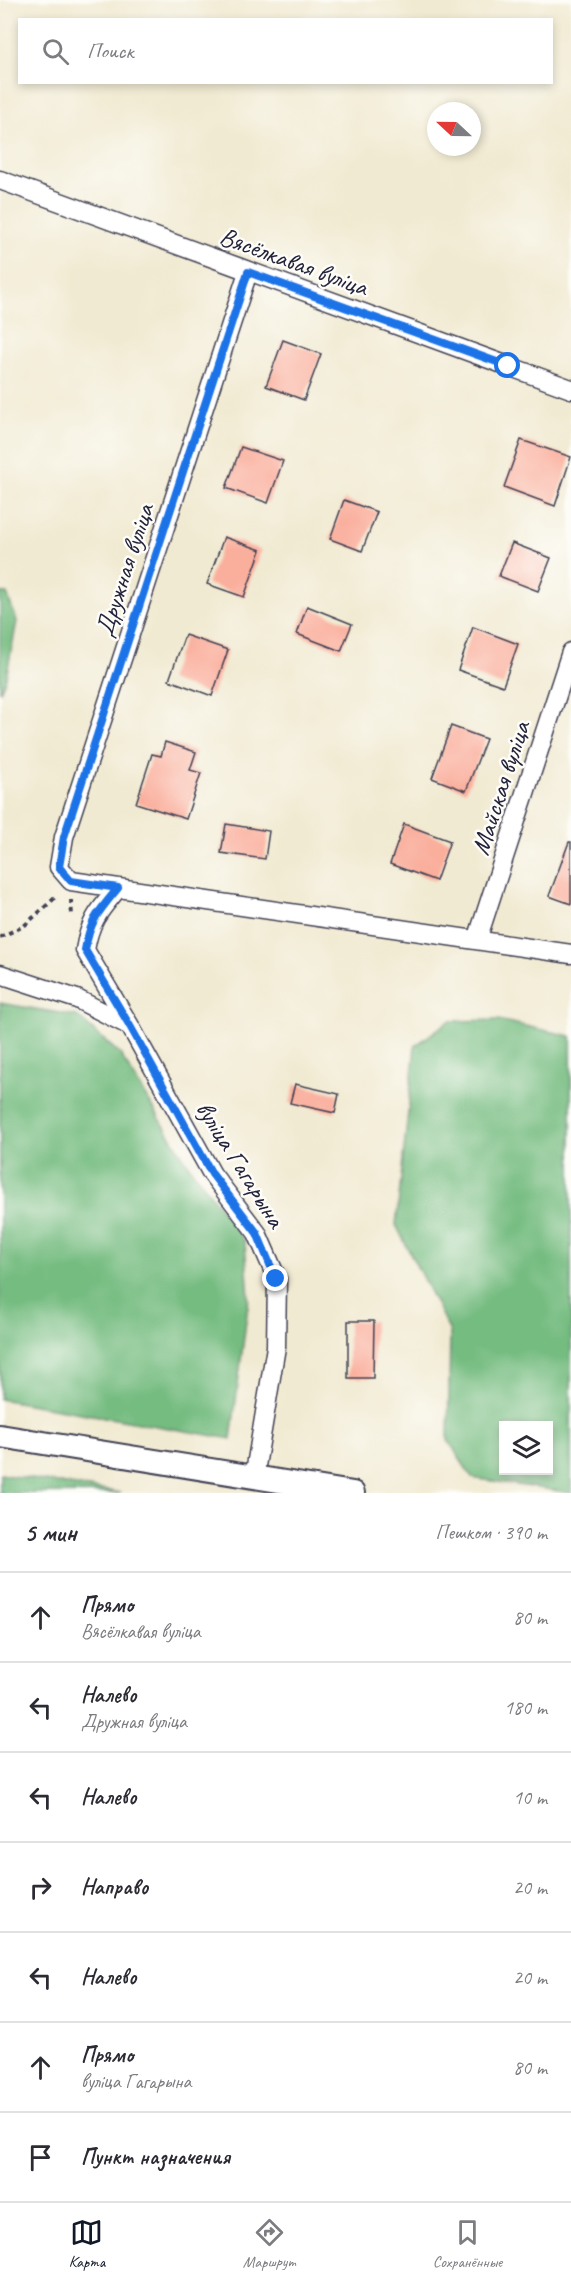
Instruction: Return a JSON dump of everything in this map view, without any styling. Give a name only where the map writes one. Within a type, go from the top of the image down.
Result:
[{"type":"street","name":"Вясёлкавая вуліца","points":[[0,180],[571,390]]},
{"type":"street","name":"Дружная вуліца","points":[[71,881],[59,867],[64,837],[248,272]]},
{"type":"street","name":"Майская вуліца","points":[[477,940],[571,652]]},
{"type":"street","points":[[71,881],[571,954]]},
{"type":"street","name":"вуліца Гагарына","points":[[118,888],[89,928],[85,950],[212,1174],[257,1233],[276,1279],[276,1347],[254,1478]]},
{"type":"street","points":[[0,974],[77,999],[130,1026]]},
{"type":"street","points":[[0,1436],[353,1493]]},
{"type":"path","points":[[0,938],[24,926],[55,899],[71,881]]},
{"type":"green space","points":[[0,592],[7,594],[17,621],[6,678],[0,692]]},
{"type":"green space","points":[[0,1003],[77,1016],[120,1054],[186,1161],[245,1242],[249,1298],[231,1439],[0,1399]]},
{"type":"green space","points":[[498,1020],[571,1036],[571,1493],[472,1478],[448,1440],[450,1332],[396,1225],[415,1046],[449,1021]]},
{"type":"green space","points":[[0,1474],[121,1493],[0,1493]]},
{"type":"building","points":[[283,340],[321,354],[304,400],[266,386]]},
{"type":"building","points":[[521,440],[571,457],[555,506],[504,487]]},
{"type":"building","points":[[241,447],[283,461],[268,503],[226,488]]},
{"type":"building","points":[[344,500],[377,512],[362,551],[330,539]]},
{"type":"building","points":[[224,537],[261,550],[244,597],[207,584]]},
{"type":"building","points":[[512,543],[551,558],[538,591],[499,576]]},
{"type":"building","points":[[307,606],[352,624],[341,651],[297,634]]},
{"type":"building","points":[[473,627],[518,644],[503,686],[458,670]]},
{"type":"building","points":[[185,635],[228,650],[212,696],[169,680]]},
{"type":"building","points":[[451,726],[486,739],[466,791],[432,778]]},
{"type":"building","points":[[165,742],[196,752],[190,770],[201,773],[186,819],[136,803],[152,754],[161,756]]},
{"type":"building","points":[[226,824],[269,831],[265,859],[221,853]]},
{"type":"building","points":[[404,824],[450,841],[436,881],[390,864]]},
{"type":"building","points":[[569,842],[571,842],[571,904],[549,896]]},
{"type":"building","points":[[295,1084],[339,1094],[335,1113],[290,1103]]},
{"type":"building","points":[[348,1321],[374,1321],[373,1378],[348,1378]]},
{"type":"route","points":[[276,1279],[257,1233],[212,1174],[85,950],[89,928],[118,888],[71,881],[59,867],[64,837],[248,272],[508,366]]}]
